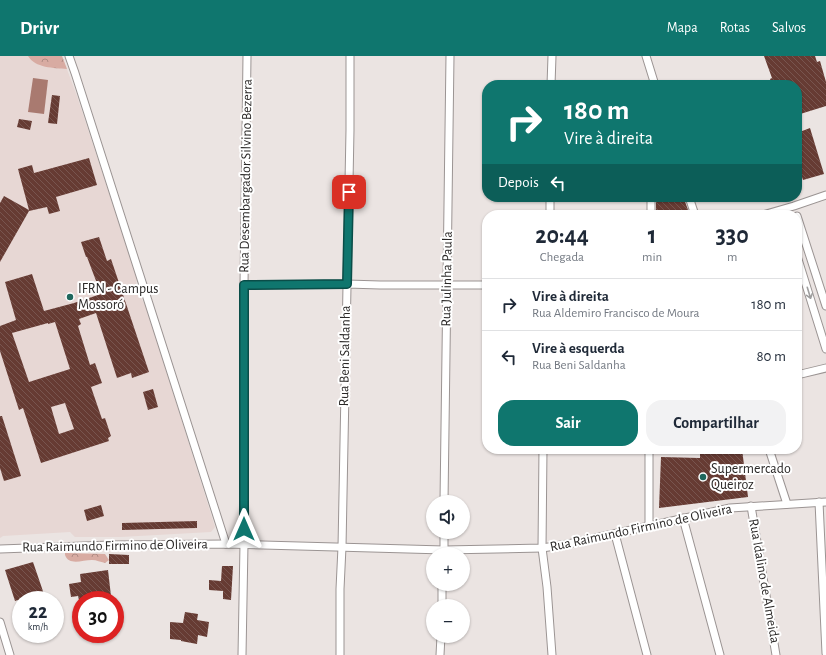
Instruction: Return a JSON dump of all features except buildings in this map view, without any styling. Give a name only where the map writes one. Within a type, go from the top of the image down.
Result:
[{"type":"street","points":[[69,56],[226,544]]},
{"type":"street","name":"Rua Desembargador Silvino Bezerra","points":[[242,655],[247,56]]},
{"type":"street","name":"Rua Beni Saldanha","points":[[340,655],[340,589],[350,130],[350,56]]},
{"type":"street","name":"Rua Julinha Paula","points":[[444,495],[450,56]]},
{"type":"street","points":[[551,80],[552,56]]},
{"type":"street","points":[[646,56],[653,80]]},
{"type":"street","points":[[787,210],[826,194]]},
{"type":"street","points":[[794,206],[795,210]]},
{"type":"street","points":[[802,232],[826,306]]},
{"type":"street","points":[[802,272],[826,349]]},
{"type":"street","points":[[244,285],[482,285]]},
{"type":"street","points":[[802,374],[826,368]]},
{"type":"street","points":[[543,454],[542,548],[547,587],[552,655]]},
{"type":"street","points":[[649,454],[649,526]]},
{"type":"street","points":[[771,454],[787,504]]},
{"type":"street","points":[[823,502],[826,653]]},
{"type":"street","name":"Rua Raimundo Firmino de Oliveira","points":[[470,551],[542,548],[568,544],[730,508],[823,502]]},
{"type":"street","name":"Rua Idalino de Almeida","points":[[751,506],[776,655]]},
{"type":"street","points":[[683,518],[720,655]]},
{"type":"street","points":[[614,534],[647,655]]},
{"type":"street","name":"Rua Raimundo Firmino de Oliveira","points":[[0,549],[111,545],[244,544],[426,551]]},
{"type":"street","points":[[0,622],[2,635],[10,655]]},
{"type":"street","points":[[440,643],[440,655]]},
{"type":"shaded area","name":"IFRN - Campus Mossoró","points":[[0,56],[62,56],[77,96],[137,278],[135,289],[146,306],[215,527],[211,532],[121,537],[75,537],[70,532],[3,536],[0,538]]},
{"type":"shaded area","points":[[33,78],[48,80],[44,114],[28,112]]},
{"type":"green space","points":[[28,56],[62,56],[67,69],[51,68],[40,65],[31,60]]},
{"type":"green space","points":[[65,553],[105,554],[109,560],[105,563],[92,560],[76,562],[67,558]]},
{"type":"place","name":"IFRN - Campus Mossoró","points":[[70,297]]},
{"type":"place","name":"Supermercado Queiroz","points":[[703,477]]},
{"type":"route","points":[[244,529],[244,285],[347,284],[349,192]]}]
